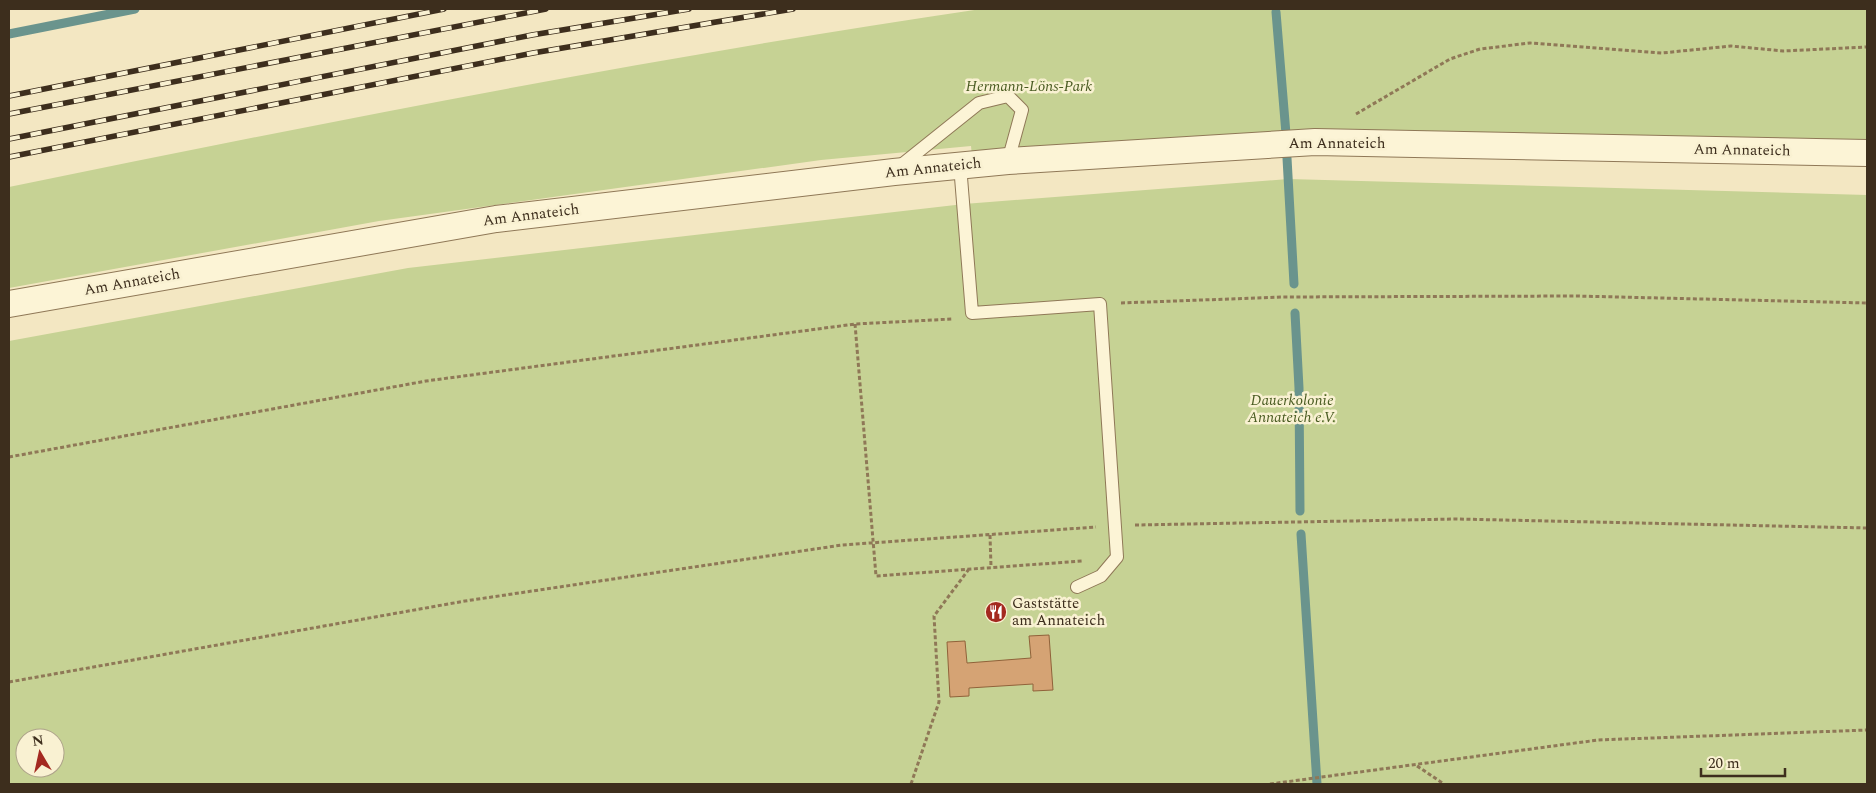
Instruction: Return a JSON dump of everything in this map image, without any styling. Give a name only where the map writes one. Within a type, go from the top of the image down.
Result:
[{"type":"street","name":"Am Annateich","points":[[9,304],[496,219],[894,172],[1008,161],[1314,142],[1867,153]]},
{"type":"lane","points":[[894,172],[979,103],[1008,96],[1022,110],[1008,161]]},
{"type":"lane","points":[[960,165],[972,313],[1100,304],[1117,557],[1101,576],[1077,587]]},
{"type":"path","points":[[1354,116],[1450,59],[1480,49],[1530,43],[1662,53],[1731,46],[1783,51],[1867,47]]},
{"type":"path","points":[[1100,304],[1282,297],[1557,296],[1867,303]]},
{"type":"path","points":[[9,457],[426,381],[855,324],[957,318],[972,313]]},
{"type":"path","points":[[855,324],[876,576],[1117,557]]},
{"type":"path","points":[[9,682],[465,601],[842,545],[1115,525],[1457,519],[1867,528]]},
{"type":"path","points":[[990,535],[992,567]]},
{"type":"path","points":[[911,784],[939,702],[934,616],[970,569]]},
{"type":"path","points":[[1270,784],[1292,783],[1598,740],[1867,730]]},
{"type":"path","points":[[1416,765],[1444,784]]},
{"type":"green space","name":"Hermann-Löns-Park","points":[[981,9],[1867,9],[1867,164],[1309,152],[973,167],[971,146],[821,160],[379,221],[9,288],[9,187],[494,91],[737,48]]},
{"type":"green space","name":"Dauerkolonie Annateich e.V.","points":[[1288,179],[1867,195],[1867,784],[9,784],[9,341],[408,268],[964,204]]},
{"type":"building","points":[[1049,635],[1053,690],[1033,691],[1033,684],[969,688],[969,696],[950,697],[947,642],[965,641],[967,663],[1031,658],[1029,636]]},
{"type":"waterway","points":[[9,34],[135,9]]},
{"type":"waterway","points":[[1276,12],[1286,134]]},
{"type":"waterway","points":[[1287,158],[1294,284]]},
{"type":"waterway","points":[[1295,313],[1299,388],[1300,511]]},
{"type":"waterway","points":[[1301,534],[1317,784]]},
{"type":"railway","points":[[9,96],[444,9]]},
{"type":"railway","points":[[9,114],[546,9]]},
{"type":"railway","points":[[9,139],[532,35],[689,9]]},
{"type":"railway","points":[[9,157],[533,53],[793,9]]},
{"type":"place","name":"Gaststätte am Annateich","points":[[996,612]]}]
